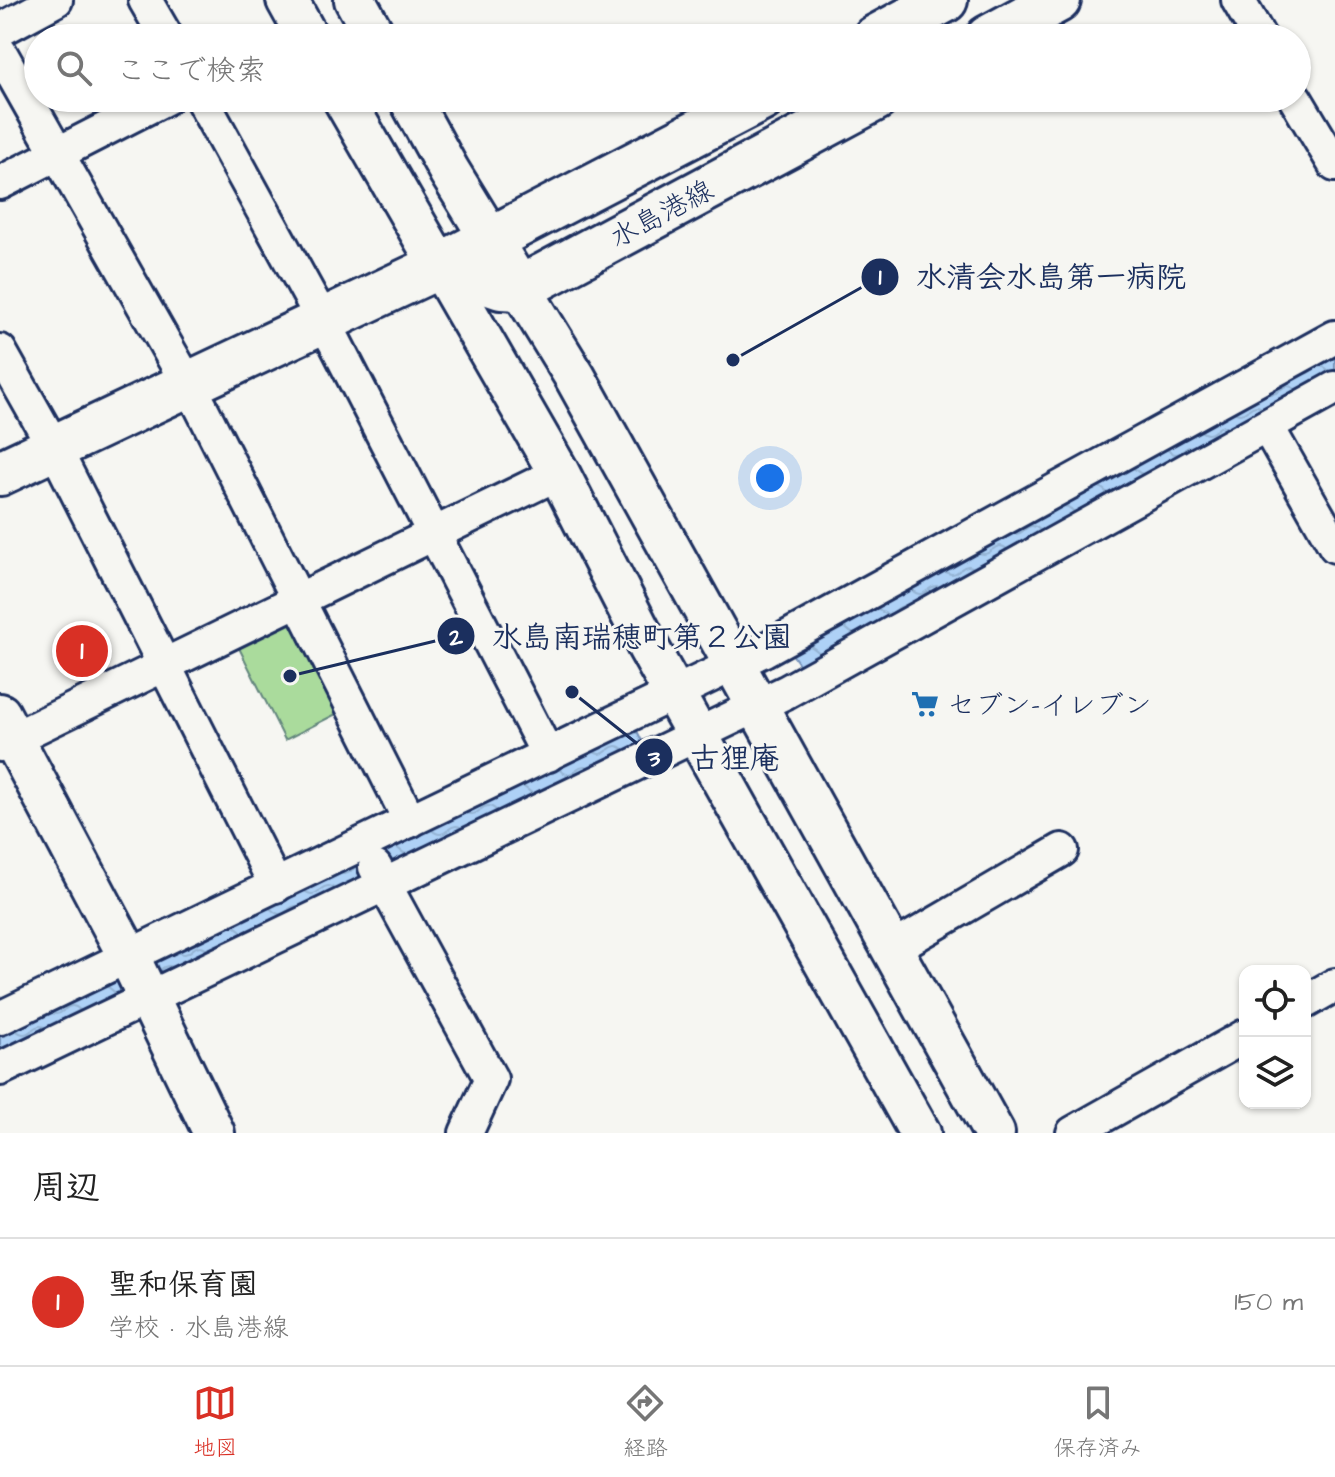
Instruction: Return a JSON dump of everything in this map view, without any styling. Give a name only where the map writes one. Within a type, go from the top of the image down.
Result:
[{"type":"main road","points":[[901,24],[945,0]]},
{"type":"main road","points":[[1014,24],[1058,0]]},
{"type":"main road","name":"水島港線","points":[[0,473],[439,266],[736,112]]},
{"type":"main road","name":"水島港線","points":[[521,288],[850,112]]},
{"type":"main road","points":[[439,266],[501,287],[521,288]]},
{"type":"street","points":[[0,30],[56,0]]},
{"type":"street","points":[[145,0],[159,24]]},
{"type":"street","points":[[1238,0],[1252,24]]},
{"type":"street","points":[[357,1],[369,24]]},
{"type":"street","points":[[0,52],[24,95]]},
{"type":"street","points":[[34,112],[188,384],[410,821]]},
{"type":"street","points":[[0,183],[139,112]]},
{"type":"street","points":[[209,112],[323,321],[548,755]]},
{"type":"street","points":[[351,112],[559,473],[674,694],[920,1133]]},
{"type":"street","points":[[417,112],[575,377],[994,1133]]},
{"type":"street","points":[[1303,112],[1335,165]]},
{"type":"street","points":[[0,1069],[276,886],[373,863],[410,821],[735,664],[1335,337]]},
{"type":"street","points":[[0,351],[54,447],[276,886]]},
{"type":"street","points":[[0,1018],[139,977],[373,863],[697,734],[757,706],[1335,388]]},
{"type":"street","points":[[1267,426],[1335,546]]},
{"type":"street","points":[[214,1133],[139,977],[4,732],[163,666],[559,473]]},
{"type":"street","points":[[892,949],[1062,850]]},
{"type":"street","points":[[373,863],[491,1079],[466,1133]]},
{"type":"street","points":[[1311,999],[1335,985]]},
{"type":"street","points":[[1073,1133],[1243,1037]]},
{"type":"green space","points":[[294,613],[344,710],[285,740],[236,642]]},
{"type":"water","points":[[1335,353],[1335,373],[801,667],[790,651]]},
{"type":"water","points":[[635,727],[643,743],[0,1055],[0,1031]]},
{"type":"place","name":"水清会水島第一病院","points":[[733,360]]},
{"type":"place","name":"聖和保育園","points":[[82,651]]},
{"type":"place","name":"水島南瑞穂町第２公園","points":[[290,676]]},
{"type":"place","name":"古狸庵","points":[[572,692]]},
{"type":"place","name":"セブン-イレブン","points":[[925,704]]}]
